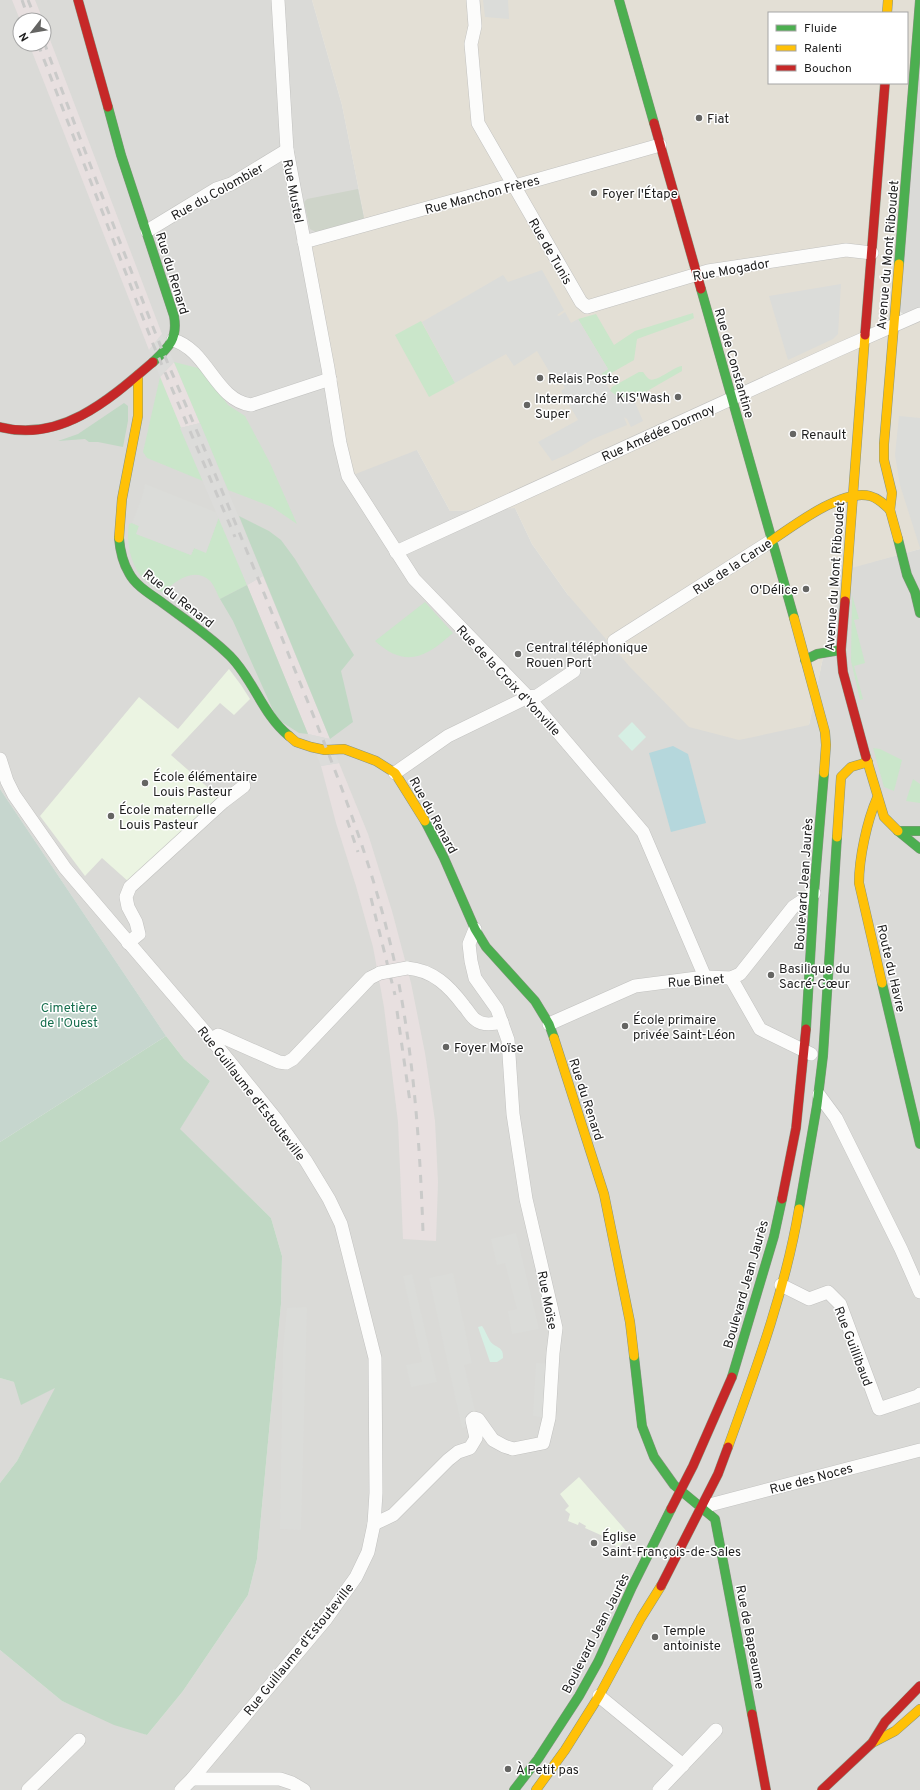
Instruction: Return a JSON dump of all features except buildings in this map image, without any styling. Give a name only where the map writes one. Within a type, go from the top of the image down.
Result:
[{"type":"main road","name":"Rue de Constantine","points":[[619,0],[825,732]]},
{"type":"main road","points":[[887,12],[888,0]]},
{"type":"main road","name":"Rue du Renard","points":[[79,1],[121,155],[173,312],[176,324],[173,340]]},
{"type":"main road","name":"Avenue du Mont Riboudet","points":[[920,4],[915,134],[894,325],[884,444],[884,460],[892,494],[890,510],[907,575],[915,592],[920,613]]},
{"type":"main road","name":"Avenue du Mont Riboudet","points":[[885,84],[841,650],[843,672],[877,798],[884,817],[920,849]]},
{"type":"main road","points":[[0,427],[23,431],[46,430],[68,424],[83,415],[138,375],[160,357],[173,340]]},
{"type":"main road","name":"Rue du Renard","points":[[138,375],[138,422],[122,499],[119,528],[120,549],[129,574],[144,589],[205,635],[230,656],[243,670],[269,715],[279,728],[296,742],[326,750],[344,749],[376,761],[395,773],[418,808],[444,858],[475,928],[486,947],[535,1001],[549,1024],[606,1201],[630,1322],[644,1438],[651,1454],[660,1468],[680,1491],[696,1503]]},
{"type":"main road","name":"Avenue du Mont Riboudet","points":[[853,496],[868,495],[878,499],[890,510]]},
{"type":"main road","name":"Rue de la Carue","points":[[771,541],[827,506],[853,496]]},
{"type":"main road","points":[[805,660],[817,654],[841,650]]},
{"type":"main road","name":"Boulevard Jean Jaurès","points":[[514,1790],[538,1759],[579,1696],[598,1662],[632,1587],[680,1491],[734,1372],[774,1236],[796,1128],[805,1052],[814,893],[823,784],[825,732]]},
{"type":"main road","points":[[536,1790],[565,1750],[599,1696],[641,1618],[660,1589],[696,1503],[718,1474],[764,1348],[795,1233],[819,1095],[823,1056],[841,777],[851,767],[868,762]]},
{"type":"main road","name":"Route du Havre","points":[[877,798],[871,812],[859,872],[859,883],[920,1144]]},
{"type":"main road","points":[[898,831],[920,831]]},
{"type":"main road","name":"Rue de Bapeaume","points":[[696,1503],[708,1511],[715,1519],[766,1790]]},
{"type":"main road","points":[[822,1790],[872,1743],[885,1722],[920,1686]]},
{"type":"main road","points":[[872,1743],[895,1731],[920,1709]]},
{"type":"street","name":"Rue Mustel","points":[[278,0],[287,150],[330,379]]},
{"type":"street","points":[[473,0],[475,26],[471,44],[478,123],[515,186]]},
{"type":"street","name":"Rue Manchon Frères","points":[[304,242],[503,187],[515,186],[660,145]]},
{"type":"street","name":"Rue du Colombier","points":[[147,232],[216,189],[231,184],[287,150]]},
{"type":"street","name":"Rue de Tunis","points":[[515,186],[581,302],[587,307],[594,305]]},
{"type":"street","name":"Rue Mogador","points":[[594,305],[696,274],[846,250],[872,253]]},
{"type":"street","name":"Rue Amédée Dormoy","points":[[396,552],[920,314]]},
{"type":"street","points":[[173,340],[182,343],[191,350],[230,396],[242,404],[251,405],[330,379]]},
{"type":"street","name":"Rue de la Croix d'Yonville","points":[[330,379],[340,443],[348,476],[396,552],[425,591],[528,697],[643,832],[705,977]]},
{"type":"street","name":"Rue de la Carue","points":[[614,641],[771,541]]},
{"type":"street","points":[[395,773],[448,736],[528,697],[537,696],[574,671]]},
{"type":"street","name":"Rue Guillaume d'Estouteville","points":[[0,758],[6,782],[65,868],[212,1040],[276,1119],[306,1161],[329,1199],[341,1224],[374,1358],[376,1453],[374,1524],[368,1552],[356,1577],[326,1618],[192,1779],[181,1790]]},
{"type":"street","points":[[128,943],[139,934],[136,922],[128,907],[126,897],[130,887],[223,802],[244,786]]},
{"type":"street","name":"Rue Binet","points":[[549,1024],[635,986],[705,977],[731,978],[740,974],[793,907],[814,893]]},
{"type":"street","name":"Rue Moïse","points":[[374,1524],[393,1515],[448,1460],[458,1452],[470,1448],[476,1438],[472,1420],[474,1418],[478,1419],[493,1440],[513,1449],[543,1444],[549,1418],[556,1328],[526,1200],[513,1114],[508,1040],[497,1009],[475,978],[471,961],[469,944],[475,928]]},
{"type":"street","points":[[212,1040],[218,1035],[279,1062],[286,1063],[293,1059],[370,978],[380,973],[407,968],[417,969],[438,977],[451,989],[476,1021],[490,1025],[502,1022]]},
{"type":"street","points":[[731,978],[760,1029],[805,1052],[823,1056]]},
{"type":"street","points":[[819,1095],[836,1118],[901,1249],[920,1292]]},
{"type":"street","name":"Rue Guillibaud","points":[[781,1286],[809,1299],[828,1292],[840,1304],[878,1409],[918,1396],[920,1394]]},
{"type":"street","name":"Rue des Noces","points":[[696,1503],[920,1450]]},
{"type":"street","points":[[599,1696],[683,1765]]},
{"type":"street","points":[[659,1790],[716,1730]]},
{"type":"street","points":[[28,1790],[79,1740]]},
{"type":"street","points":[[192,1779],[233,1784],[280,1779],[292,1782],[304,1790]]},
{"type":"shaded area","points":[[0,0],[312,0],[342,105],[364,216],[417,450],[450,511],[515,508],[532,544],[568,595],[809,725],[841,570],[920,549],[920,1790],[0,1790],[0,1650],[62,1701],[147,1735],[183,1691],[248,1595],[257,1559],[281,1304],[282,1256],[271,1218],[179,1129],[210,1081],[184,1059],[166,1036],[0,789]]},
{"type":"shaded area","points":[[12,0],[35,0],[40,12],[17,12]]},
{"type":"shaded area","points":[[312,0],[920,0],[894,325],[920,315],[920,549],[841,571],[809,725],[739,740],[689,727],[630,667],[568,595],[532,544],[515,508],[450,511],[417,450],[353,475],[304,246],[364,216],[342,105]]},
{"type":"shaded area","points":[[483,0],[508,0],[509,19],[485,17]]},
{"type":"shaded area","points":[[920,0],[920,315],[910,319],[895,308]]},
{"type":"shaded area","points":[[52,45],[162,334],[149,350],[32,52],[52,52]]},
{"type":"shaded area","points":[[358,189],[364,218],[358,223],[318,233],[310,229],[304,202],[307,199]]},
{"type":"shaded area","points":[[542,270],[564,310],[557,315],[559,316],[565,312],[571,323],[578,319],[608,369],[601,374],[611,392],[617,396],[633,398],[643,421],[631,427],[627,419],[624,417],[627,425],[593,439],[568,454],[552,461],[538,442],[578,420],[561,391],[565,388],[558,376],[553,378],[537,351],[514,366],[506,354],[455,383],[422,322],[503,275],[508,282]]},
{"type":"shaded area","points":[[841,284],[838,334],[833,339],[788,360],[769,296]]},
{"type":"shaded area","points":[[174,362],[200,423],[180,428],[160,377]]},
{"type":"shaded area","points":[[124,403],[128,406],[128,421],[123,447],[98,442],[89,442],[85,439],[58,441],[78,434]]},
{"type":"shaded area","points":[[899,416],[920,418],[920,548],[900,485],[895,455]]},
{"type":"shaded area","points":[[145,484],[220,514],[206,553],[194,548],[191,555],[136,534],[139,526],[132,523],[142,497]]},
{"type":"shaded area","points":[[239,516],[269,531],[281,540],[295,559],[354,655],[341,671],[353,722],[330,739]]},
{"type":"shaded area","points":[[263,576],[330,739],[308,734],[247,585]]},
{"type":"shaded area","points":[[247,585],[308,734],[299,733],[277,719],[233,621],[220,599]]},
{"type":"shaded area","points":[[229,669],[250,699],[234,715],[220,703],[171,755],[221,799],[130,883],[102,858],[85,876],[40,816],[139,697],[178,729]]},
{"type":"shaded area","points":[[632,722],[646,737],[632,751],[618,736]]},
{"type":"shaded area","points":[[673,746],[688,754],[706,823],[671,832],[649,753]]},
{"type":"shaded area","points":[[339,763],[368,834],[392,911],[411,983],[425,1053],[435,1121],[438,1182],[436,1241],[403,1239],[398,1122],[384,1007],[373,947],[336,823],[321,766]]},
{"type":"shaded area","points":[[166,1036],[184,1059],[210,1081],[180,1129],[271,1218],[282,1256],[281,1304],[257,1559],[248,1595],[183,1691],[147,1735],[114,1725],[62,1701],[0,1650],[0,1483],[17,1461],[55,1388],[21,1405],[14,1382],[0,1378],[0,1142]]},
{"type":"shaded area","points":[[516,1233],[539,1329],[512,1334],[508,1311],[517,1309],[505,1263],[497,1265],[491,1239]]},
{"type":"shaded area","points":[[453,1273],[472,1363],[464,1365],[475,1410],[470,1426],[462,1428],[429,1278]]},
{"type":"shaded area","points":[[412,1274],[437,1382],[411,1387],[406,1365],[422,1362],[403,1276]]},
{"type":"shaded area","points":[[307,1307],[301,1530],[280,1529],[283,1349],[287,1308]]},
{"type":"shaded area","points":[[482,1326],[490,1341],[502,1351],[503,1358],[497,1362],[490,1362],[478,1327]]},
{"type":"shaded area","points":[[536,1363],[553,1364],[549,1418],[533,1416]]},
{"type":"shaded area","points":[[0,1378],[14,1382],[56,1388],[17,1461],[0,1483]]},
{"type":"shaded area","points":[[579,1477],[629,1534],[617,1551],[614,1541],[585,1528],[586,1526],[579,1522],[578,1525],[568,1521],[570,1514],[565,1510],[569,1506],[560,1494]]},
{"type":"green space","points":[[693,313],[694,318],[690,320],[637,339],[634,360],[606,376],[601,374],[608,369],[578,319],[596,314],[614,345],[635,331]]},
{"type":"green space","points":[[421,321],[455,383],[429,397],[395,335]]},
{"type":"green space","points":[[174,362],[202,369],[228,405],[245,416],[270,463],[297,524],[272,507],[228,490]]},
{"type":"green space","points":[[682,366],[682,371],[635,398],[617,396],[610,391],[612,387],[639,372],[643,372],[649,379],[652,380]]},
{"type":"green space","points":[[160,377],[203,481],[147,458],[143,452]]},
{"type":"green space","points":[[220,514],[247,585],[220,599],[214,586],[209,580],[203,576],[191,575],[179,580],[163,593],[149,583],[137,571],[130,552],[128,537],[129,524],[132,523],[139,526],[137,534],[191,555],[194,548],[206,552]]},
{"type":"green space","points":[[852,595],[859,619],[854,620],[865,663],[854,666],[863,699],[860,700],[851,661]]},
{"type":"green space","points":[[425,602],[453,633],[443,641],[425,653],[406,657],[396,655],[386,650],[375,641]]},
{"type":"green space","points":[[873,748],[880,749],[902,760],[894,791],[884,787]]},
{"type":"green space","points":[[913,779],[920,784],[920,803],[906,801]]},
{"type":"green space","name":"Cimetière de l'Ouest","points":[[0,789],[166,1036],[0,1142]]},
{"type":"pier","points":[[162,334],[174,362],[160,377],[149,350]]},
{"type":"pier","points":[[200,423],[263,576],[247,585],[180,428]]},
{"type":"pier","points":[[308,734],[330,739],[339,763],[321,766]]},
{"type":"railway","points":[[22,0],[26,12]]},
{"type":"railway","points":[[28,0],[33,12]]},
{"type":"railway","points":[[41,52],[153,344],[235,537]]},
{"type":"railway","points":[[48,52],[149,318],[231,512],[306,697],[337,775],[365,853],[388,933],[408,1038],[420,1167],[423,1232]]},
{"type":"railway","points":[[347,820],[358,852]]},
{"type":"railway","points":[[371,898],[395,995]]},
{"type":"railway","points":[[397,1011],[410,1102]]},
{"type":"traffic: fast","points":[[619,0],[654,123]]},
{"type":"traffic: fast","points":[[899,264],[920,0]]},
{"type":"traffic: fast","points":[[108,107],[121,155],[174,316],[175,331],[171,342],[164,352],[153,362]]},
{"type":"traffic: fast","points":[[701,289],[794,618]]},
{"type":"traffic: fast","points":[[119,538],[123,561],[135,581],[147,592],[205,634],[230,656],[246,676],[272,718],[289,736]]},
{"type":"traffic: fast","points":[[898,539],[907,575],[915,592],[920,613]]},
{"type":"traffic: fast","points":[[805,660],[817,654],[841,650]]},
{"type":"traffic: fast","points":[[806,1029],[814,893],[824,773]]},
{"type":"traffic: fast","points":[[425,821],[444,858],[475,929],[486,947],[535,1001],[549,1024],[554,1038]]},
{"type":"traffic: fast","points":[[898,831],[920,831]]},
{"type":"traffic: fast","points":[[898,831],[920,849]]},
{"type":"traffic: fast","points":[[799,1209],[817,1105],[823,1056],[837,837]]},
{"type":"traffic: fast","points":[[882,983],[920,1144]]},
{"type":"traffic: fast","points":[[732,1377],[774,1236],[782,1199]]},
{"type":"traffic: fast","points":[[634,1356],[642,1426],[654,1457],[674,1485],[715,1519],[752,1714]]},
{"type":"traffic: fast","points":[[514,1790],[538,1759],[579,1696],[598,1662],[632,1587],[671,1509]]},
{"type":"traffic: slow","points":[[887,12],[888,0]]},
{"type":"traffic: slow","points":[[898,539],[890,510],[892,493],[884,460],[884,444],[899,264]]},
{"type":"traffic: slow","points":[[845,601],[865,335]]},
{"type":"traffic: slow","points":[[119,538],[122,499],[138,416],[138,375]]},
{"type":"traffic: slow","points":[[771,541],[805,518],[833,503],[846,498],[859,495],[870,496],[883,503],[890,510]]},
{"type":"traffic: slow","points":[[794,618],[825,732],[826,745],[824,773]]},
{"type":"traffic: slow","points":[[289,736],[296,742],[311,747],[325,750],[344,749],[376,761],[395,773],[425,821]]},
{"type":"traffic: slow","points":[[866,757],[884,817],[898,831]]},
{"type":"traffic: slow","points":[[837,837],[841,777],[851,767],[868,762]]},
{"type":"traffic: slow","points":[[877,798],[864,840],[860,862],[859,883],[882,983]]},
{"type":"traffic: slow","points":[[554,1038],[604,1194],[630,1322],[634,1356]]},
{"type":"traffic: slow","points":[[728,1447],[778,1300],[799,1209]]},
{"type":"traffic: slow","points":[[536,1790],[565,1750],[599,1696],[641,1618],[661,1586]]},
{"type":"traffic: slow","points":[[872,1743],[895,1731],[920,1709]]},
{"type":"traffic: jam","points":[[78,0],[108,107]]},
{"type":"traffic: jam","points":[[865,335],[885,84]]},
{"type":"traffic: jam","points":[[654,123],[701,289]]},
{"type":"traffic: jam","points":[[0,427],[22,430],[44,429],[64,423],[102,403],[153,362]]},
{"type":"traffic: jam","points":[[845,601],[841,650],[843,672],[866,757]]},
{"type":"traffic: jam","points":[[782,1199],[796,1128],[806,1029]]},
{"type":"traffic: jam","points":[[671,1509],[693,1466],[732,1377]]},
{"type":"traffic: jam","points":[[661,1586],[718,1474],[728,1447]]},
{"type":"traffic: jam","points":[[822,1790],[872,1743],[885,1722],[920,1686]]},
{"type":"traffic: jam","points":[[752,1714],[766,1790]]},
{"type":"place","name":"Fiat","points":[[699,118]]},
{"type":"place","name":"Foyer l'Étape","points":[[594,193]]},
{"type":"place","name":"Relais Poste","points":[[540,378]]},
{"type":"place","name":"KIS'Wash","points":[[678,397]]},
{"type":"place","name":"Intermarché Super","points":[[527,405]]},
{"type":"place","name":"Renault","points":[[793,434]]},
{"type":"place","name":"O'Délice","points":[[806,589]]},
{"type":"place","name":"Central téléphonique Rouen Port","points":[[518,654]]},
{"type":"place","name":"École élémentaire Louis Pasteur","points":[[145,783]]},
{"type":"place","name":"École maternelle Louis Pasteur","points":[[111,816]]},
{"type":"place","name":"Basilique du Sacré-Cœur","points":[[771,975]]},
{"type":"place","name":"École primaire privée Saint-Léon","points":[[625,1026]]},
{"type":"place","name":"Foyer Moïse","points":[[446,1047]]},
{"type":"place","name":"Église Saint-François-de-Sales","points":[[594,1543]]},
{"type":"place","name":"Temple antoiniste","points":[[655,1637]]},
{"type":"place","name":"À Petit pas","points":[[508,1769]]}]
